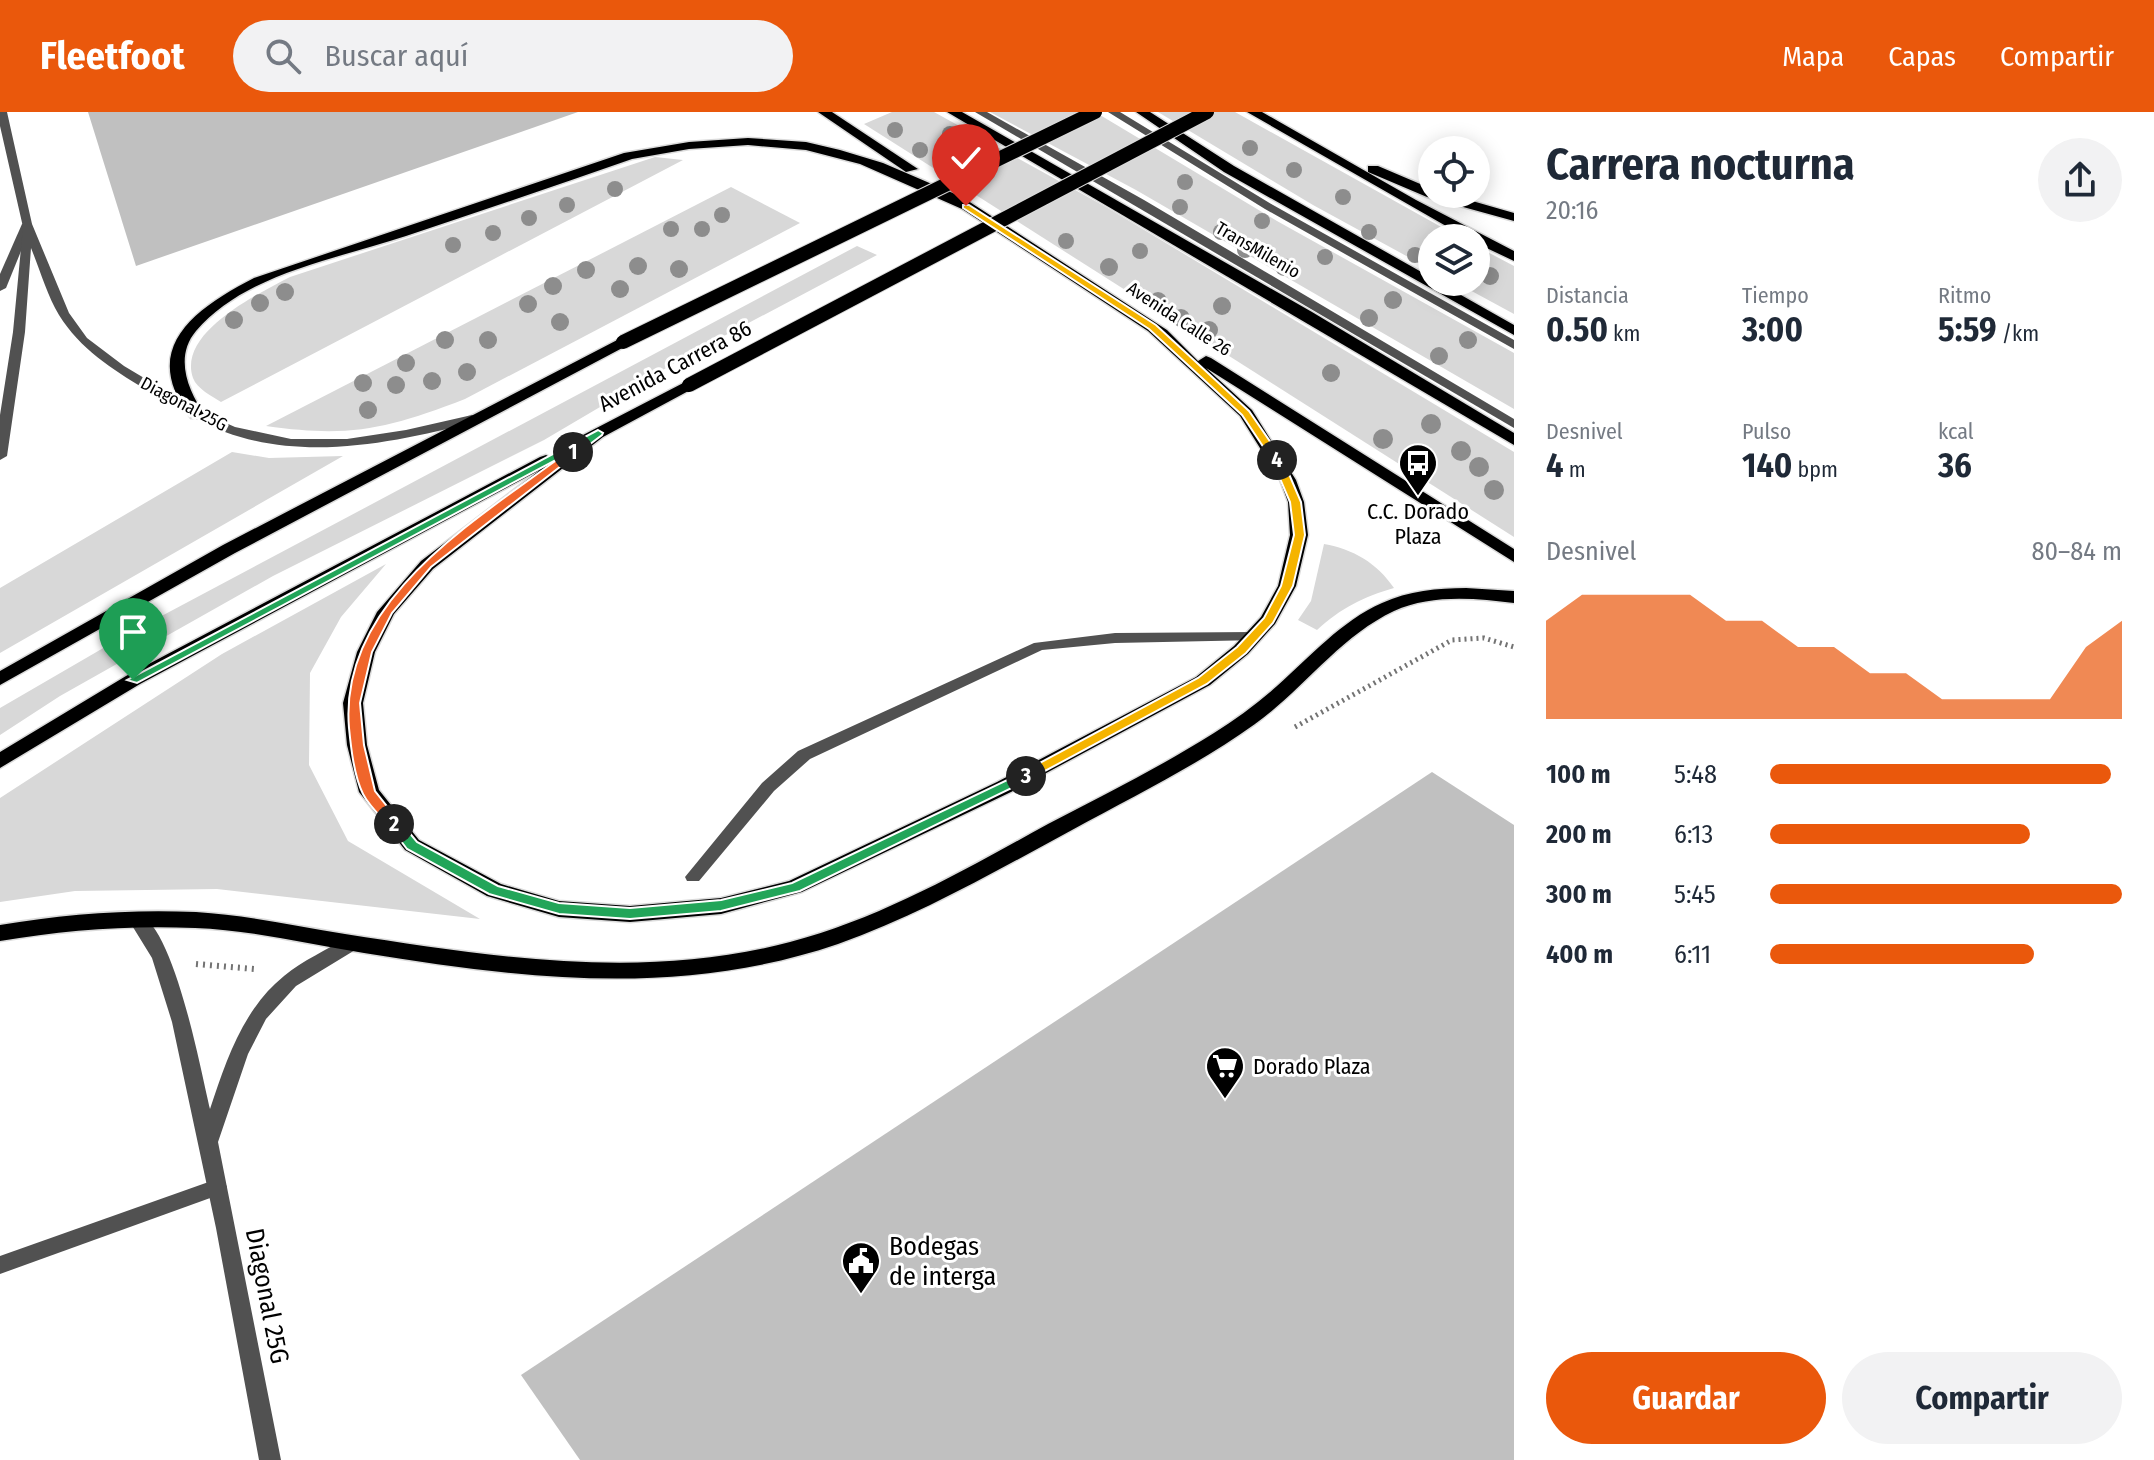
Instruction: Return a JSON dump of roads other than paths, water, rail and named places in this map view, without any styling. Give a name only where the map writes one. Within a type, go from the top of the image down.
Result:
[{"type":"main road","name":"Avenida Calle 26","points":[[824,112],[1514,557]]},
{"type":"main road","points":[[953,112],[1307,315],[1514,440]]},
{"type":"main road","name":"Avenida Carrera 86","points":[[0,679],[229,549],[472,419],[1095,112]]},
{"type":"main road","points":[[1142,112],[1229,169],[1514,331]]},
{"type":"main road","name":"Avenida Carrera 86","points":[[0,761],[133,680],[1207,112]]},
{"type":"main road","points":[[1253,112],[1514,257]]},
{"type":"main road","points":[[1284,130],[1418,188]]},
{"type":"main road","points":[[197,415],[185,402],[175,359],[191,329],[211,310],[280,274],[629,156],[680,144],[720,141],[791,143],[865,160],[966,206]]},
{"type":"main road","points":[[1482,208],[1514,217]]},
{"type":"main road","points":[[598,433],[427,565],[386,612],[366,652],[353,703],[357,745],[369,792],[412,845],[494,890],[559,909],[630,914],[721,906],[795,887],[1004,787],[1203,681],[1269,620],[1287,586],[1299,535],[1292,491],[1271,448],[1246,413],[1153,327]]},
{"type":"main road","points":[[0,933],[48,924],[137,919],[199,920],[568,970],[689,969],[752,960],[845,933],[949,887],[1188,759],[1252,717],[1365,621],[1388,607],[1457,593],[1514,597]]},
{"type":"street","name":"Diagonal 25G","points":[[2,112],[27,224],[63,313],[83,341],[110,363],[197,415],[231,430],[291,443],[347,443],[472,419]]},
{"type":"street","name":"TransMilenio","points":[[980,112],[1140,202],[1514,424]]},
{"type":"street","name":"TransMilenio","points":[[1113,112],[1269,207],[1514,345]]},
{"type":"street","name":"Diagonal 25G","points":[[0,456],[19,332],[27,224]]},
{"type":"street","points":[[0,288],[27,224]]},
{"type":"street","points":[[693,877],[768,787],[804,755],[1039,646],[1127,638],[1254,637]]},
{"type":"street","name":"Diagonal 25G","points":[[137,919],[155,942],[164,961],[209,1142],[270,1460]]},
{"type":"street","name":"Diagonal 25G","points":[[209,1142],[246,1035],[266,1005],[290,981],[354,942]]},
{"type":"street","points":[[0,1265],[217,1187]]},
{"type":"place","name":"C.C. Dorado Plaza","points":[[1418,497]]},
{"type":"place","name":"Dorado Plaza","points":[[1225,1100]]},
{"type":"place","name":"Bodegas de interga","points":[[861,1295]]}]
